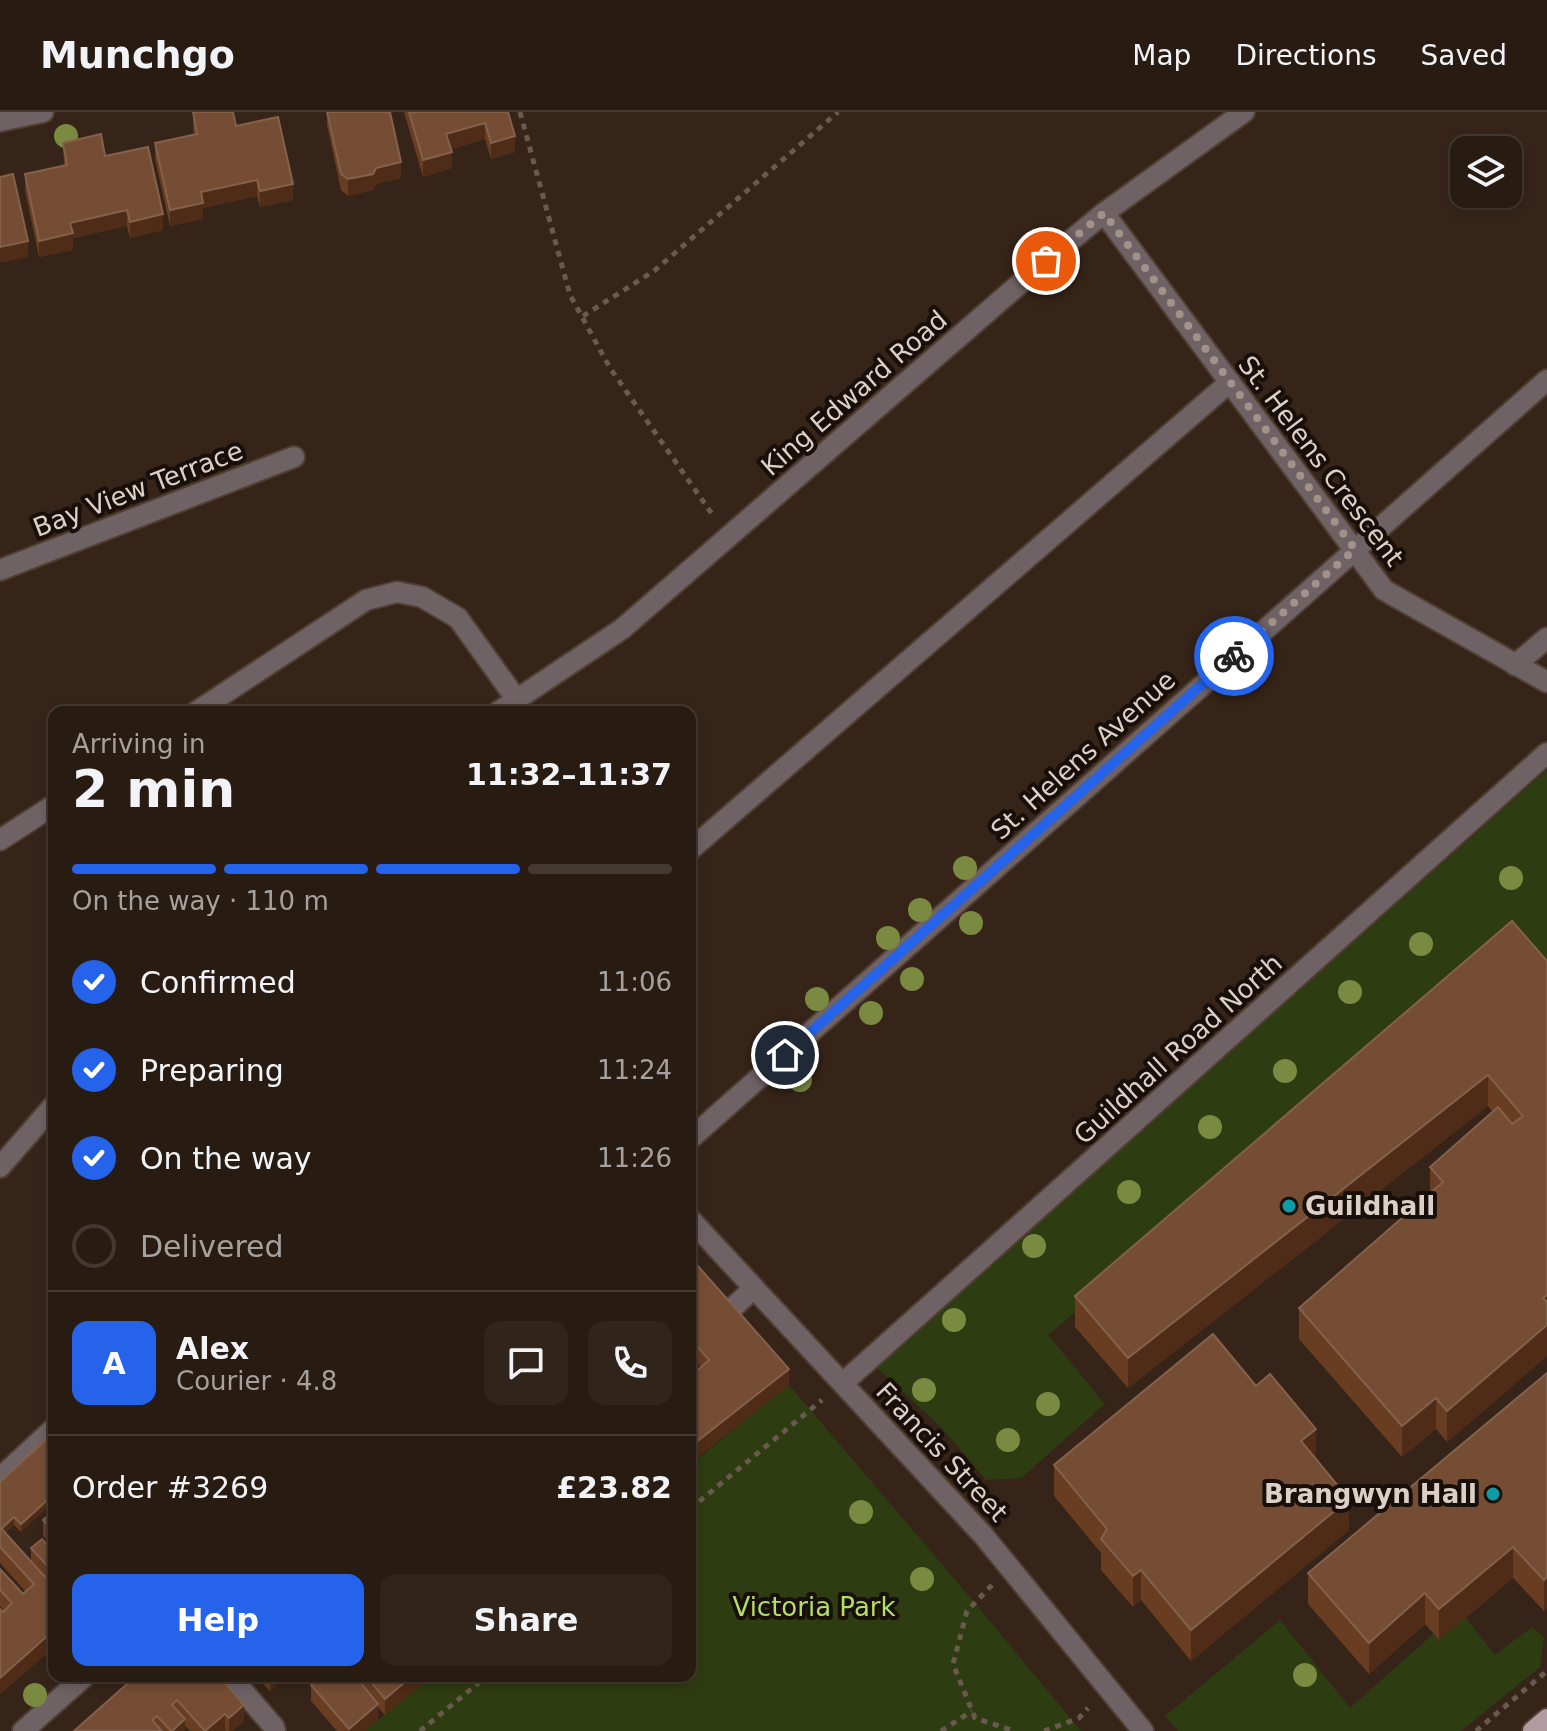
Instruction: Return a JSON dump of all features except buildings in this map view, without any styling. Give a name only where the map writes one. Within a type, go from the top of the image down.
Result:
[{"type":"main road","points":[[1533,1731],[1547,1719]]},
{"type":"street","points":[[0,121],[43,112]]},
{"type":"street","name":"King Edward Road","points":[[508,706],[622,629],[1046,261],[1104,213],[1244,112]]},
{"type":"street","name":"St. Helens Crescent","points":[[1104,213],[1384,590],[1547,682]]},
{"type":"street","name":"St. Helens Avenue","points":[[696,1134],[1547,380]]},
{"type":"street","points":[[696,845],[1230,382]]},
{"type":"street","name":"Bay View Terrace","points":[[0,570],[294,457]]},
{"type":"street","points":[[205,706],[366,600],[397,592],[422,597],[458,618],[517,700]]},
{"type":"street","points":[[1515,665],[1547,638]]},
{"type":"street","name":"Guildhall Road North","points":[[843,1383],[1547,753]]},
{"type":"street","points":[[0,840],[48,809]]},
{"type":"street","points":[[0,1167],[48,1112]]},
{"type":"street","name":"Francis Street","points":[[696,1225],[983,1535],[1143,1731]]},
{"type":"street","points":[[726,1314],[754,1288]]},
{"type":"street","points":[[0,1478],[48,1434]]},
{"type":"street","points":[[23,1731],[78,1682]]},
{"type":"street","points":[[235,1682],[275,1731]]},
{"type":"path","points":[[520,112],[570,295],[610,368],[728,538]]},
{"type":"path","points":[[583,316],[654,271],[838,112]]},
{"type":"path","points":[[696,1504],[843,1383]]},
{"type":"path","points":[[1009,1567],[967,1611],[953,1664],[975,1718],[1014,1731]]},
{"type":"path","points":[[1476,1731],[1547,1671]]},
{"type":"path","points":[[420,1731],[480,1682]]},
{"type":"path","points":[[1044,1731],[1079,1718],[1107,1687]]},
{"type":"path","points":[[941,1731],[972,1711]]},
{"type":"green space","points":[[1547,770],[1547,975],[1517,938],[1048,1335],[1105,1404],[1021,1478],[986,1480],[941,1427],[876,1367]]},
{"type":"green space","name":"Victoria Park","points":[[789,1385],[1081,1731],[365,1731],[425,1682],[696,1682],[696,1460]]},
{"type":"green space","points":[[1460,1610],[1495,1655],[1532,1627],[1544,1637],[1540,1667],[1461,1731],[1178,1731],[1165,1716],[1280,1620],[1350,1708]]},
{"type":"way so far","points":[[1046,261],[1104,213],[1355,549],[1234,656]]},
{"type":"place","name":"Guildhall","points":[[1289,1206]]},
{"type":"place","name":"Brangwyn Hall","points":[[1493,1494]]},
{"type":"route","points":[[785,1055],[1234,656]]}]
